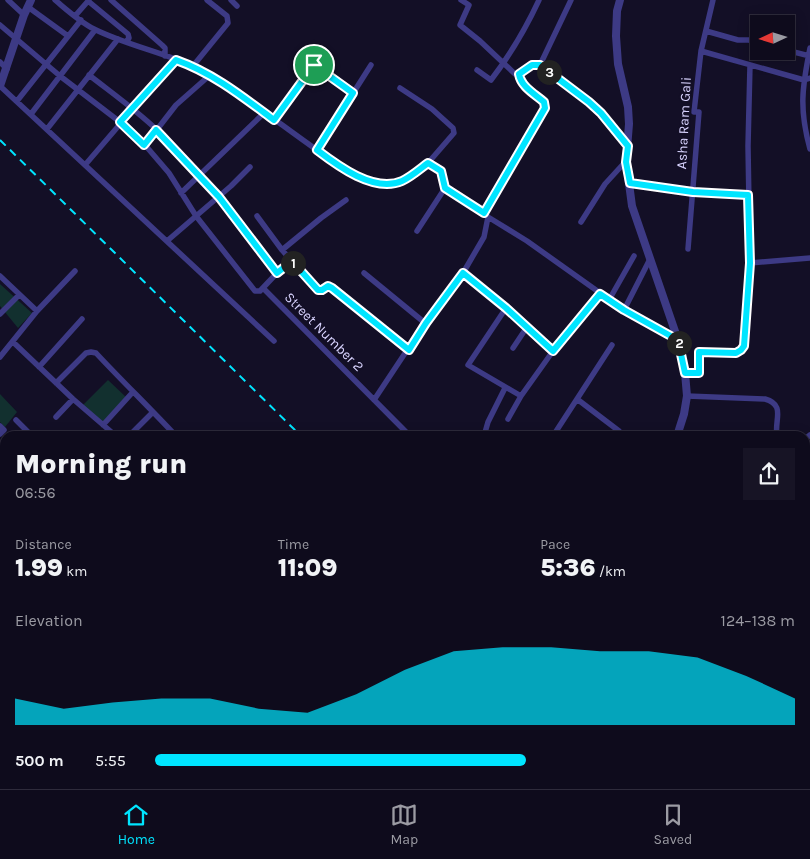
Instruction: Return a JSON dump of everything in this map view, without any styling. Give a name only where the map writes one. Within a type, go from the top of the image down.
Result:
[{"type":"street","points":[[8,0],[24,15]]},
{"type":"street","points":[[55,0],[95,30],[193,66],[210,75],[338,166],[375,182],[393,184],[404,180],[428,163],[454,133],[454,128],[432,109],[400,88]]},
{"type":"street","points":[[17,101],[68,36],[89,0],[128,34],[129,38],[126,42]]},
{"type":"street","points":[[110,0],[162,44],[165,48],[165,56]]},
{"type":"street","points":[[193,66],[228,23],[227,16],[207,0]]},
{"type":"street","points":[[231,0],[238,6]]},
{"type":"street","points":[[461,0],[469,5],[460,26],[480,41],[503,64],[515,74],[519,74],[532,65],[540,65],[601,113],[628,146]]},
{"type":"street","points":[[477,70],[491,80],[531,18],[539,0]]},
{"type":"street","points":[[540,65],[572,0]]},
{"type":"street","points":[[620,0],[617,10],[616,36],[618,64],[628,107],[626,162],[636,219],[678,340],[685,373],[687,396],[679,431]]},
{"type":"street","name":"Asha Ram Gali","points":[[688,249],[699,112],[694,112],[700,51],[713,0]]},
{"type":"street","points":[[68,36],[29,3],[0,86],[274,341]]},
{"type":"street","name":"Street Number 2","points":[[0,25],[60,76],[120,122],[144,145],[169,173],[196,216],[255,291],[260,292],[263,288],[405,431]]},
{"type":"street","points":[[31,114],[95,30]]},
{"type":"street","points":[[706,32],[738,40],[750,40]]},
{"type":"street","points":[[47,129],[118,39]]},
{"type":"street","points":[[810,48],[807,79],[802,101],[803,120],[810,149]]},
{"type":"street","points":[[700,51],[807,79]]},
{"type":"street","points":[[795,52],[809,56]]},
{"type":"street","points":[[85,164],[132,108],[176,60]]},
{"type":"street","points":[[0,62],[7,69]]},
{"type":"street","points":[[685,373],[699,373],[699,352],[730,353],[741,350],[744,346],[750,263],[748,195],[750,64]]},
{"type":"street","points":[[274,120],[314,65],[353,93]]},
{"type":"street","points":[[317,150],[371,65]]},
{"type":"street","points":[[374,400],[426,323],[463,273],[484,237],[486,215],[545,108],[544,102],[522,84],[519,74]]},
{"type":"street","points":[[90,75],[132,108],[200,175],[277,273]]},
{"type":"street","points":[[144,145],[176,105],[210,75]]},
{"type":"street","points":[[181,193],[264,113]]},
{"type":"street","points":[[581,222],[605,184],[626,162]]},
{"type":"street","points":[[428,163],[441,171],[445,188],[528,241],[624,310],[678,340]]},
{"type":"street","points":[[167,241],[250,168]]},
{"type":"street","points":[[630,183],[693,192],[748,195]]},
{"type":"street","points":[[417,231],[445,188]]},
{"type":"street","points":[[282,250],[346,200]]},
{"type":"street","points":[[257,216],[282,250],[318,290],[328,286],[332,288],[409,350]]},
{"type":"street","points":[[609,300],[634,256]]},
{"type":"street","points":[[750,263],[810,258]]},
{"type":"street","points":[[624,310],[650,259]]},
{"type":"street","points":[[263,288],[292,261]]},
{"type":"street","points":[[0,356],[75,271]]},
{"type":"street","points":[[364,273],[426,323]]},
{"type":"street","points":[[463,273],[506,308],[553,351]]},
{"type":"street","points":[[0,276],[3,283],[38,311]]},
{"type":"street","points":[[508,419],[521,396],[553,351],[600,294]]},
{"type":"street","points":[[0,314],[19,296]]},
{"type":"street","points":[[506,308],[468,366],[521,396]]},
{"type":"street","points":[[39,367],[82,319]]},
{"type":"street","points":[[513,348],[527,327]]},
{"type":"street","points":[[13,342],[110,431]]},
{"type":"street","points":[[556,431],[612,345]]},
{"type":"street","points":[[56,383],[86,353],[96,353],[132,393],[171,431]]},
{"type":"street","points":[[485,431],[505,388]]},
{"type":"street","points":[[103,425],[132,393]]},
{"type":"street","points":[[687,396],[765,399],[772,401],[776,405],[778,412],[776,431]]},
{"type":"street","points":[[56,417],[73,399]]},
{"type":"street","points":[[577,399],[619,431]]},
{"type":"street","points":[[134,431],[153,412]]},
{"type":"street","points":[[16,420],[27,431]]},
{"type":"green space","points":[[0,284],[32,313],[18,328],[0,306]]},
{"type":"green space","points":[[108,380],[127,398],[102,424],[82,406]]},
{"type":"green space","points":[[0,394],[17,412],[5,427],[0,422]]},
{"type":"railway","points":[[0,140],[296,431]]},
{"type":"route","points":[[176,60],[210,75],[274,120],[314,65],[353,93],[317,150],[338,166],[375,182],[393,184],[404,180],[428,163],[441,171],[445,188],[484,213],[545,108],[546,104],[522,84],[519,78],[519,74],[535,64],[540,65],[589,102],[601,113],[628,146],[626,162],[630,183],[693,192],[748,195],[750,263],[744,346],[736,353],[699,352],[699,373],[685,373],[678,340],[624,310],[600,294],[553,351],[506,308],[463,273],[419,332],[409,350],[330,286],[318,290],[292,261],[277,273],[219,197],[176,149],[156,130],[144,145],[120,122],[176,60]]}]
